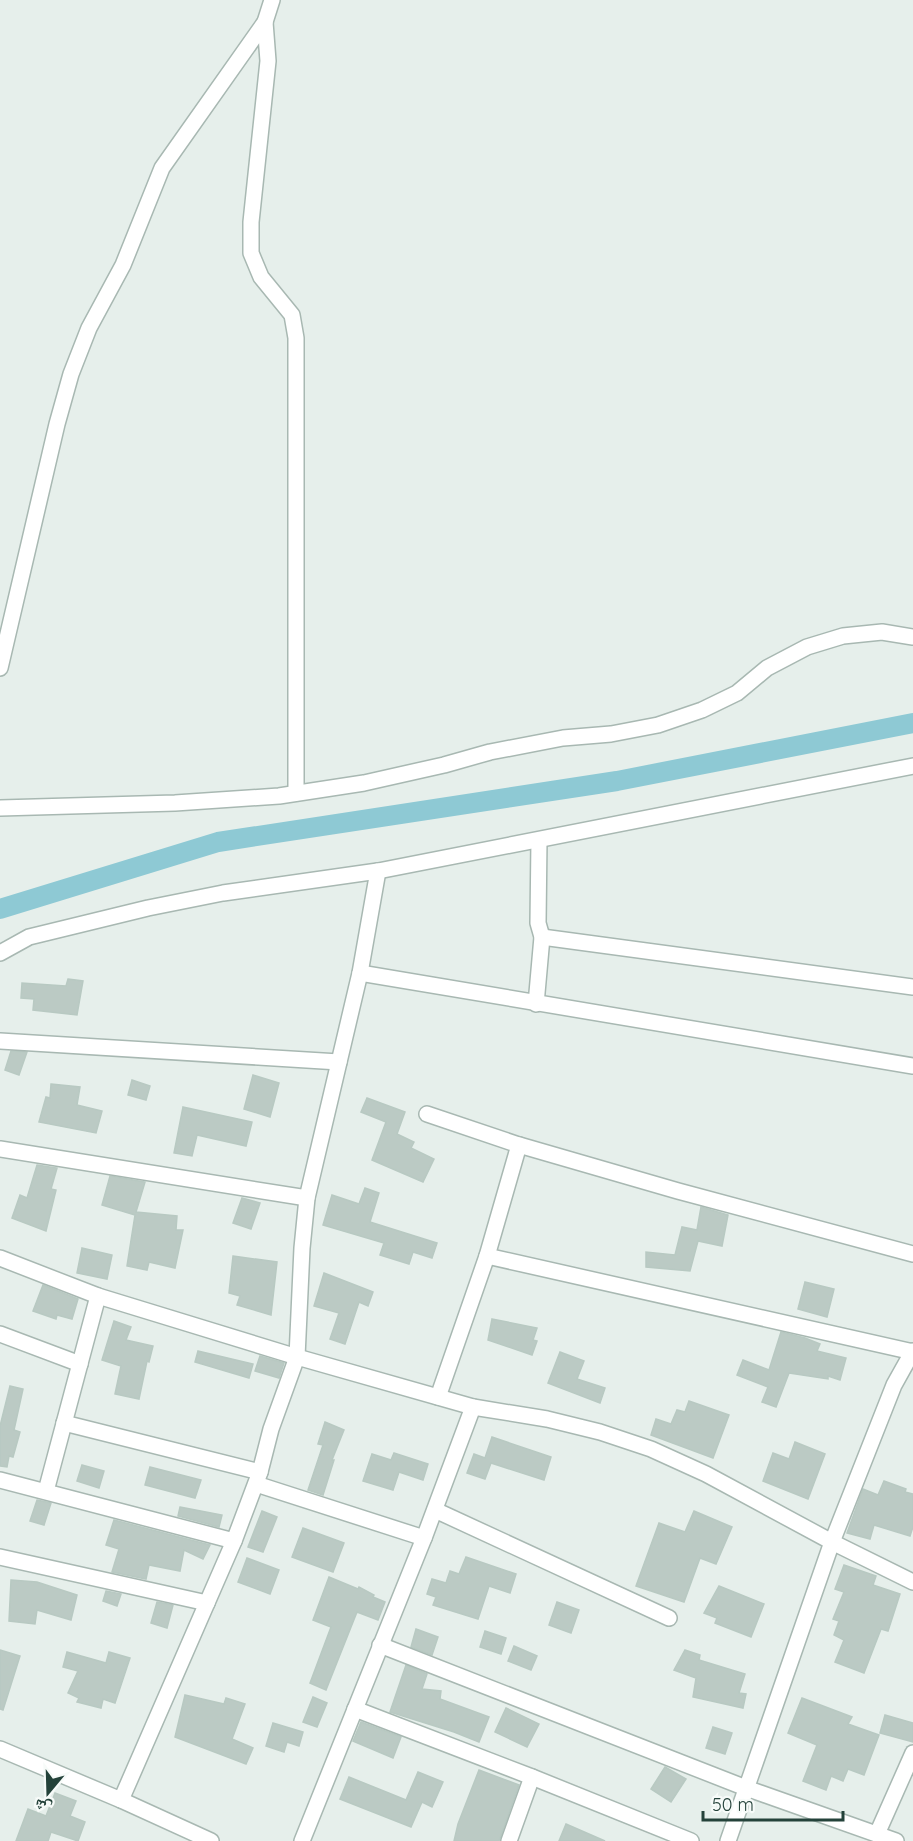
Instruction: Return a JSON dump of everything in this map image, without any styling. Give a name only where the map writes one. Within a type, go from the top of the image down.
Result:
[{"type":"street","points":[[0,668],[57,424],[71,374],[89,328],[123,265],[162,168],[265,22],[272,0]]},
{"type":"street","points":[[265,22],[268,61],[251,222],[250,253],[261,276],[292,315],[297,338],[296,793]]},
{"type":"street","points":[[0,808],[175,803],[296,793],[364,783],[490,752],[563,738],[611,734],[658,725],[702,711],[737,693],[767,668],[807,647],[843,636],[882,633],[913,637]]},
{"type":"street","points":[[0,953],[29,937],[148,908],[223,894],[378,871],[913,766]]},
{"type":"street","points":[[536,1004],[542,937],[538,923],[539,840]]},
{"type":"street","points":[[121,1800],[234,1541],[258,1478],[271,1429],[297,1357],[307,1198],[360,973],[378,871]]},
{"type":"street","points":[[542,937],[913,987]]},
{"type":"street","points":[[360,973],[913,1066]]},
{"type":"street","points":[[0,1041],[339,1062]]},
{"type":"street","points":[[427,1114],[519,1145],[678,1191],[913,1254]]},
{"type":"street","points":[[438,1397],[487,1256],[519,1145]]},
{"type":"street","points":[[0,1149],[307,1198]]},
{"type":"street","points":[[487,1256],[913,1352],[894,1385],[832,1542],[728,1841]]},
{"type":"street","points":[[0,1258],[98,1296],[297,1357],[473,1407],[547,1419],[600,1432],[651,1449],[706,1474],[832,1542],[913,1582]]},
{"type":"street","points":[[46,1491],[98,1296]]},
{"type":"street","points":[[0,1334],[80,1364]]},
{"type":"street","points":[[302,1841],[424,1538],[473,1407]]},
{"type":"street","points":[[64,1423],[258,1478],[424,1538]]},
{"type":"street","points":[[0,1480],[234,1541]]},
{"type":"street","points":[[435,1510],[669,1618]]},
{"type":"street","points":[[0,1557],[207,1603]]},
{"type":"street","points":[[380,1645],[746,1788],[896,1841]]},
{"type":"street","points":[[355,1709],[691,1841]]},
{"type":"street","points":[[0,1749],[211,1841]]},
{"type":"street","points":[[877,1834],[913,1752]]},
{"type":"street","points":[[509,1841],[532,1777]]},
{"type":"building","points":[[68,979],[83,981],[77,1015],[33,1010],[34,999],[21,998],[22,983],[66,986]]},
{"type":"building","points":[[11,1051],[27,1052],[19,1075],[5,1070]]},
{"type":"building","points":[[253,1075],[279,1083],[270,1117],[244,1109]]},
{"type":"building","points":[[132,1080],[150,1086],[146,1100],[128,1095]]},
{"type":"building","points":[[51,1084],[80,1087],[77,1105],[102,1111],[96,1133],[39,1122],[46,1097],[50,1098]]},
{"type":"building","points":[[367,1098],[405,1112],[397,1134],[414,1142],[411,1148],[434,1159],[423,1182],[372,1160],[386,1122],[361,1112]]},
{"type":"building","points":[[183,1107],[252,1122],[246,1146],[197,1135],[192,1156],[174,1153]]},
{"type":"building","points":[[37,1165],[57,1168],[51,1189],[56,1190],[46,1231],[12,1218],[20,1195],[27,1198]]},
{"type":"building","points":[[110,1176],[145,1182],[136,1212],[177,1216],[176,1230],[183,1230],[175,1268],[149,1262],[147,1270],[127,1266],[135,1215],[102,1205]]},
{"type":"building","points":[[365,1188],[379,1193],[370,1222],[437,1243],[432,1258],[413,1252],[409,1264],[380,1255],[384,1243],[323,1225],[332,1195],[359,1204]]},
{"type":"building","points":[[242,1198],[260,1203],[251,1229],[233,1223]]},
{"type":"building","points":[[701,1207],[728,1215],[722,1246],[698,1241],[690,1271],[646,1267],[646,1252],[675,1255],[682,1227],[697,1230]]},
{"type":"building","points":[[82,1248],[112,1255],[107,1279],[77,1273]]},
{"type":"building","points":[[233,1256],[277,1262],[271,1315],[237,1305],[240,1296],[229,1293]]},
{"type":"building","points":[[324,1273],[373,1292],[368,1306],[359,1302],[345,1344],[330,1339],[339,1313],[314,1306]]},
{"type":"building","points":[[805,1282],[834,1289],[827,1317],[798,1309]]},
{"type":"building","points":[[43,1285],[78,1299],[72,1319],[57,1315],[56,1319],[33,1311]]},
{"type":"building","points":[[492,1319],[537,1328],[533,1340],[537,1341],[532,1355],[488,1340]]},
{"type":"building","points":[[114,1321],[131,1327],[126,1340],[153,1346],[149,1362],[147,1361],[139,1399],[115,1394],[121,1366],[102,1360]]},
{"type":"building","points":[[781,1332],[820,1344],[817,1351],[846,1358],[840,1380],[828,1376],[828,1379],[789,1373],[776,1407],[762,1402],[768,1387],[737,1375],[743,1360],[769,1370]]},
{"type":"building","points":[[198,1351],[253,1364],[249,1378],[195,1362]]},
{"type":"building","points":[[560,1352],[584,1361],[577,1379],[605,1388],[600,1403],[548,1383]]},
{"type":"building","points":[[260,1356],[284,1363],[279,1378],[255,1371]]},
{"type":"building","points":[[10,1386],[23,1389],[14,1430],[20,1432],[13,1457],[9,1456],[7,1467],[0,1466],[0,1426]]},
{"type":"building","points":[[689,1401],[729,1415],[713,1458],[651,1435],[656,1419],[671,1424],[677,1410],[685,1412]]},
{"type":"building","points":[[325,1422],[344,1430],[332,1460],[334,1460],[323,1495],[308,1490],[323,1445],[318,1444]]},
{"type":"building","points":[[492,1437],[551,1457],[544,1480],[491,1463],[485,1479],[467,1473],[474,1454],[485,1458]]},
{"type":"building","points":[[795,1442],[825,1454],[808,1499],[763,1481],[773,1453],[789,1459]]},
{"type":"building","points":[[394,1453],[428,1464],[423,1480],[399,1472],[393,1490],[363,1481],[372,1454],[391,1460]]},
{"type":"building","points":[[82,1465],[104,1471],[99,1488],[77,1481]]},
{"type":"building","points":[[150,1467],[201,1480],[195,1498],[145,1485]]},
{"type":"building","points":[[884,1481],[913,1494],[913,1527],[910,1536],[874,1525],[870,1539],[847,1533],[863,1489],[878,1495]]},
{"type":"building","points":[[37,1500],[51,1503],[44,1525],[30,1521]]},
{"type":"building","points":[[180,1507],[222,1515],[219,1527],[178,1516]]},
{"type":"building","points":[[262,1511],[277,1517],[263,1552],[248,1547]]},
{"type":"building","points":[[694,1511],[732,1527],[716,1564],[700,1558],[684,1602],[636,1586],[659,1523],[685,1532]]},
{"type":"building","points":[[114,1520],[210,1545],[203,1559],[184,1550],[180,1571],[149,1565],[146,1579],[112,1572],[119,1549],[106,1545]]},
{"type":"building","points":[[303,1528],[344,1543],[333,1572],[292,1557]]},
{"type":"building","points":[[466,1557],[516,1574],[510,1593],[489,1586],[478,1619],[433,1605],[436,1597],[427,1594],[432,1579],[446,1583],[450,1571],[459,1574]]},
{"type":"building","points":[[247,1558],[279,1570],[270,1594],[238,1582]]},
{"type":"building","points":[[844,1565],[876,1576],[873,1585],[900,1594],[888,1631],[881,1629],[864,1673],[835,1662],[844,1640],[834,1635],[839,1621],[833,1619],[844,1592],[835,1589]]},
{"type":"building","points":[[329,1577],[358,1589],[359,1587],[385,1602],[378,1620],[357,1612],[326,1690],[310,1683],[331,1627],[313,1620]]},
{"type":"building","points":[[11,1580],[37,1582],[77,1595],[71,1620],[37,1610],[35,1624],[9,1621]]},
{"type":"building","points":[[719,1586],[764,1604],[751,1637],[715,1623],[717,1618],[704,1613]]},
{"type":"building","points":[[106,1591],[121,1594],[117,1606],[103,1601]]},
{"type":"building","points":[[157,1602],[173,1605],[167,1628],[151,1623]]},
{"type":"building","points":[[557,1602],[579,1610],[571,1633],[549,1625]]},
{"type":"building","points":[[416,1629],[438,1637],[432,1655],[411,1647]]},
{"type":"building","points":[[485,1631],[506,1638],[501,1654],[480,1647]]},
{"type":"building","points":[[514,1646],[537,1656],[531,1670],[508,1661]]},
{"type":"building","points":[[0,1650],[20,1656],[3,1710],[0,1709]]},
{"type":"building","points":[[685,1650],[700,1655],[699,1660],[745,1674],[739,1693],[746,1694],[743,1708],[693,1697],[696,1678],[674,1670]]},
{"type":"building","points":[[67,1652],[106,1663],[109,1652],[130,1658],[115,1703],[103,1699],[101,1708],[77,1702],[79,1698],[68,1693],[78,1671],[63,1667]]},
{"type":"building","points":[[406,1665],[427,1674],[422,1689],[441,1691],[440,1699],[489,1717],[479,1742],[390,1712]]},
{"type":"building","points":[[185,1695],[224,1704],[226,1698],[245,1704],[232,1739],[253,1748],[246,1764],[175,1737]]},
{"type":"building","points":[[313,1697],[327,1703],[317,1727],[303,1722]]},
{"type":"building","points":[[802,1698],[852,1717],[848,1724],[879,1735],[864,1775],[848,1769],[843,1781],[831,1776],[826,1790],[803,1781],[817,1745],[788,1733]]},
{"type":"building","points":[[506,1708],[539,1724],[527,1747],[495,1732]]},
{"type":"building","points":[[885,1715],[913,1723],[913,1742],[880,1733]]},
{"type":"building","points":[[361,1722],[401,1737],[393,1758],[353,1741]]},
{"type":"building","points":[[273,1723],[303,1732],[299,1746],[287,1742],[284,1752],[266,1746]]},
{"type":"building","points":[[713,1727],[732,1733],[725,1754],[706,1748]]},
{"type":"building","points":[[665,1767],[686,1779],[671,1802],[651,1789]]},
{"type":"building","points":[[479,1770],[519,1785],[499,1841],[454,1841],[458,1824]]},
{"type":"building","points":[[418,1772],[443,1782],[432,1807],[422,1802],[411,1827],[340,1799],[349,1777],[406,1800]]},
{"type":"building","points":[[55,1793],[76,1801],[70,1816],[85,1822],[78,1841],[51,1832],[48,1841],[16,1841],[28,1809],[46,1816]]},
{"type":"building","points":[[566,1824],[605,1841],[559,1841]]},
{"type":"waterway","points":[[0,909],[218,842],[617,781],[913,723]]}]
